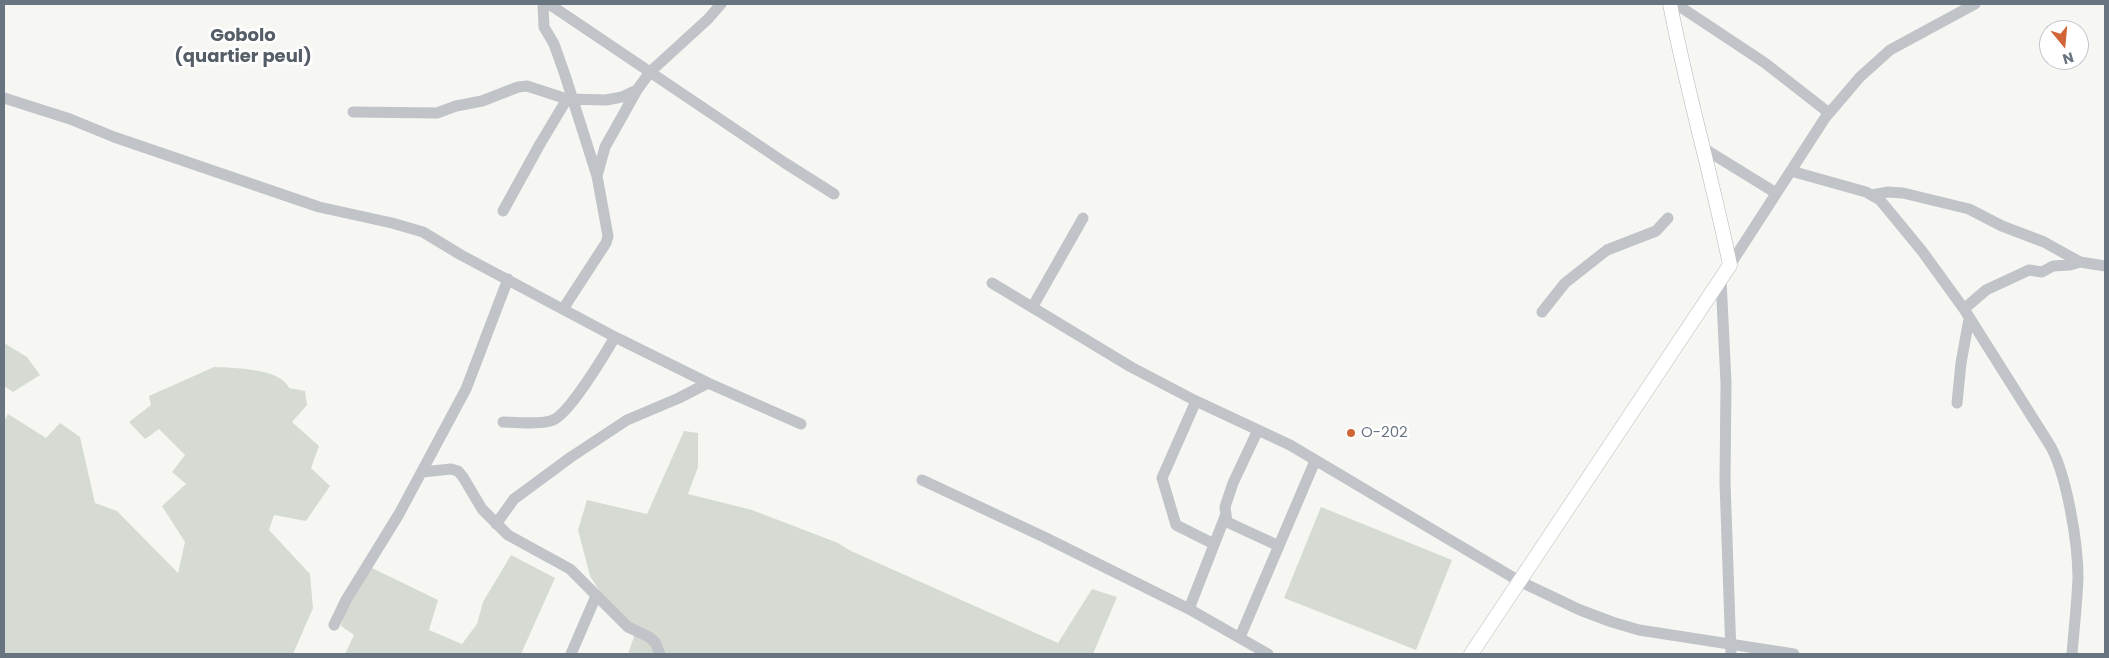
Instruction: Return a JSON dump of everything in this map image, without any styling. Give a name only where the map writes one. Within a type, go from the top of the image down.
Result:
[{"type":"main road","points":[[1471,654],[1730,265],[1716,197],[1682,68],[1670,4]]},
{"type":"street","points":[[542,4],[544,27],[554,44],[570,99],[597,176],[608,236],[606,243],[563,309]]},
{"type":"street","points":[[549,4],[834,194]]},
{"type":"street","points":[[597,176],[605,147],[637,90],[650,72],[708,19],[721,4]]},
{"type":"street","points":[[1676,4],[1765,64],[1829,113]]},
{"type":"street","points":[[1730,265],[1829,113],[1860,77],[1890,50],[1975,4]]},
{"type":"street","points":[[353,112],[437,113],[456,106],[482,101],[518,87],[527,86],[570,99],[615,99],[637,90]]},
{"type":"street","points":[[4,98],[70,118],[114,138],[320,207],[423,232],[460,255],[615,337],[708,383],[801,424]]},
{"type":"street","points":[[504,211],[540,144],[570,99]]},
{"type":"street","points":[[1703,148],[1776,193]]},
{"type":"street","points":[[1790,171],[1872,195],[1880,200],[1916,244],[1967,314],[2026,403],[2057,457],[2071,515],[2078,571],[2072,654]]},
{"type":"street","points":[[1872,195],[1888,192],[1903,193],[1969,208],[1996,224],[2057,248],[2068,257],[2080,262],[2105,266]]},
{"type":"street","points":[[1033,306],[1083,218]]},
{"type":"street","points":[[1542,312],[1565,283],[1607,250],[1656,231],[1668,218]]},
{"type":"street","points":[[1957,403],[1967,314],[1986,290],[2032,270],[2042,272],[2053,266],[2070,265],[2080,262]]},
{"type":"street","points":[[334,625],[346,600],[399,514],[469,382],[508,279]]},
{"type":"street","points":[[1721,279],[1726,383],[1725,482],[1731,650]]},
{"type":"street","points":[[992,282],[1131,367],[1196,401],[1290,444],[1315,461],[1519,581],[1612,622],[1731,650],[1794,654]]},
{"type":"street","points":[[503,422],[550,422],[558,418],[590,378],[615,337]]},
{"type":"street","points":[[496,524],[514,499],[619,425],[633,416],[679,398],[708,383]]},
{"type":"street","points":[[1196,401],[1162,478],[1176,525],[1214,544]]},
{"type":"street","points":[[1258,430],[1224,508],[1227,522],[1279,546]]},
{"type":"street","points":[[1240,637],[1315,461]]},
{"type":"street","points":[[422,472],[451,469],[458,471],[482,510],[496,524],[513,539],[570,570],[628,628],[649,637],[658,648],[660,654]]},
{"type":"street","points":[[922,480],[1052,541],[1189,609],[1268,654]]},
{"type":"street","points":[[1189,609],[1226,514]]},
{"type":"street","points":[[571,654],[596,596]]},
{"type":"shaded area","points":[[4,343],[27,357],[40,375],[13,392],[4,386]]},
{"type":"shaded area","points":[[214,367],[256,370],[277,376],[289,388],[305,391],[307,405],[292,422],[319,446],[311,468],[330,486],[306,521],[274,515],[269,530],[310,574],[313,608],[293,654],[4,654],[4,421],[8,414],[46,438],[60,423],[80,437],[95,503],[117,511],[178,573],[185,542],[162,506],[186,484],[172,472],[185,455],[159,429],[145,439],[129,422],[151,405],[149,396]]},
{"type":"shaded area","points":[[684,431],[698,433],[698,467],[688,494],[752,510],[838,543],[851,551],[1058,643],[1092,589],[1117,597],[1093,654],[628,654],[637,628],[606,601],[590,576],[578,530],[587,500],[647,514]]},
{"type":"shaded area","points":[[1321,507],[1452,560],[1416,650],[1284,598]]},
{"type":"shaded area","points":[[511,555],[555,578],[521,654],[345,654],[354,635],[341,626],[348,599],[372,568],[438,600],[429,630],[462,644],[477,624],[483,602]]},
{"type":"place","name":"O-202","points":[[1351,433]]},
{"type":"district","name":"Gobolo (quartier peul)","points":[[243,46]]}]
